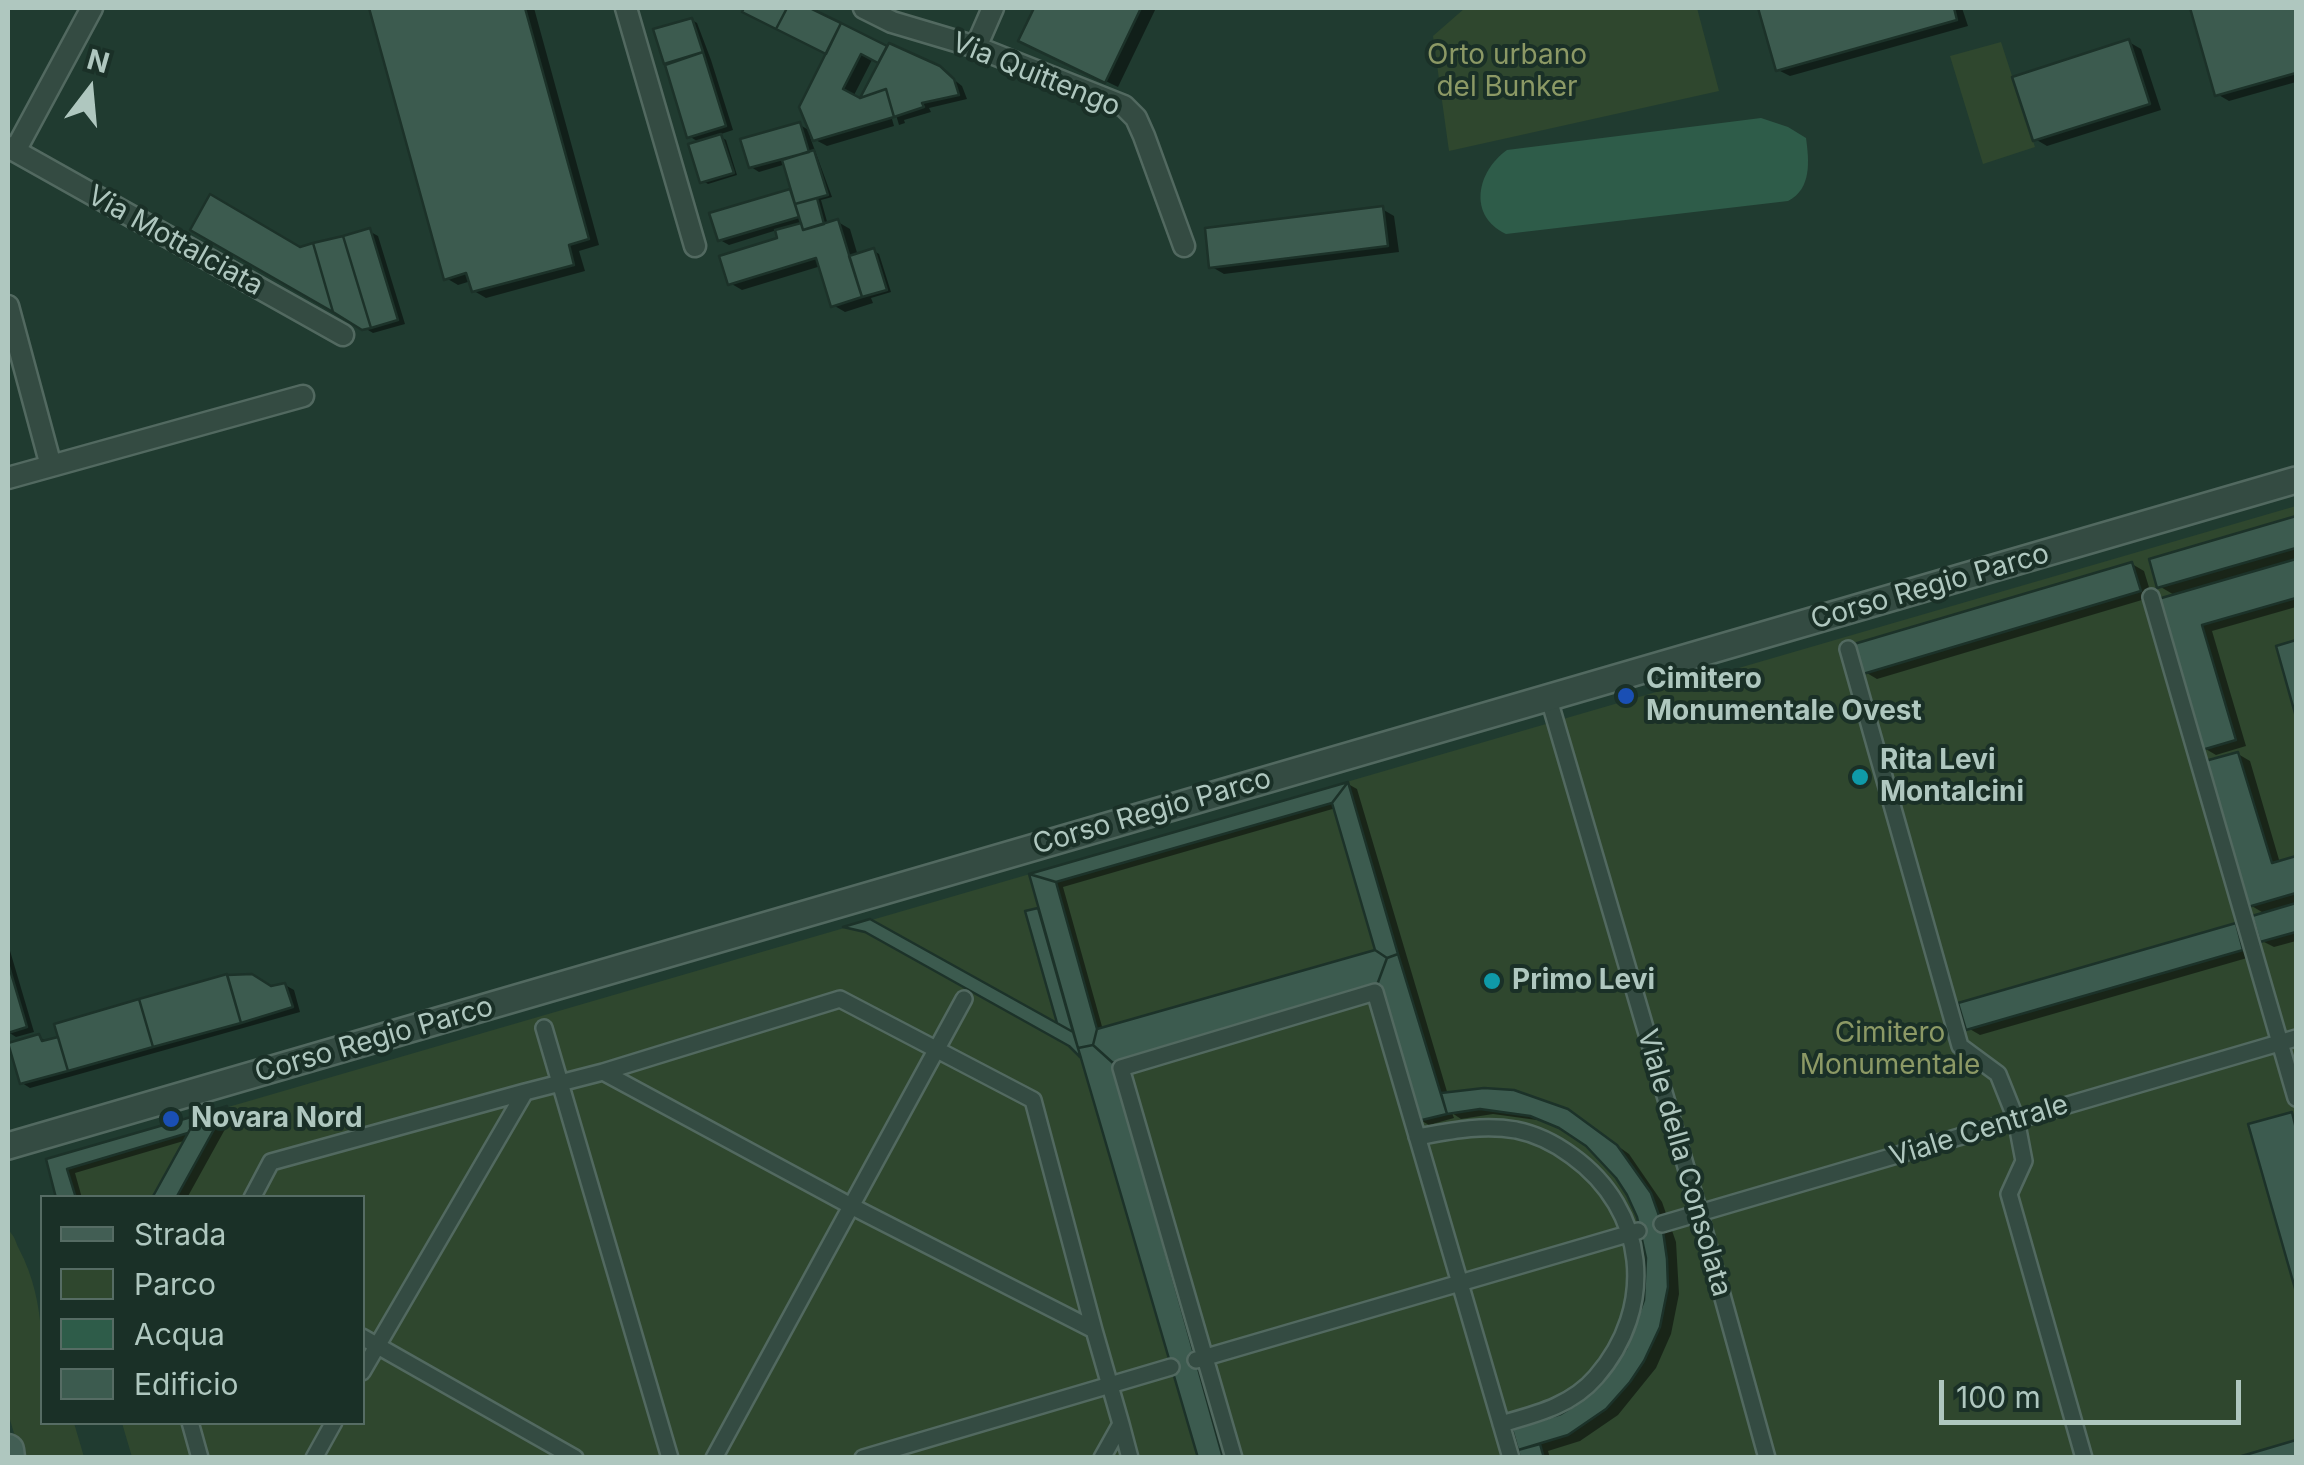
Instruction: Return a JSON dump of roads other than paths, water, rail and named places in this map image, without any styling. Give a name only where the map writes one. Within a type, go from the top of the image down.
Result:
[{"type":"street","points":[[11,149],[92,8]]},
{"type":"street","points":[[626,8],[695,246]]},
{"type":"street","name":"Via Quittengo","points":[[864,8],[892,22],[976,47],[1124,106],[1136,118],[1144,136],[1184,246]]},
{"type":"street","points":[[976,47],[994,8]]},
{"type":"street","name":"Via Mottalciata","points":[[11,149],[344,335]]},
{"type":"street","points":[[8,306],[51,466]]},
{"type":"street","points":[[8,478],[304,396]]},
{"type":"street","name":"Corso Regio Parco","points":[[9,1142],[2296,480]]},
{"type":"street","points":[[2151,597],[2288,1040],[2296,1098]]},
{"type":"street","points":[[1848,648],[1960,1046],[1998,1074],[2016,1119],[2024,1162],[2009,1194],[2084,1458]]},
{"type":"street","name":"Viale della Consolata","points":[[1548,696],[1767,1458]]},
{"type":"street","points":[[1234,1458],[1201,1359],[1121,1068],[1375,992],[1510,1458]]},
{"type":"street","points":[[254,1195],[271,1162],[602,1072],[840,999],[1033,1100],[1130,1458]]},
{"type":"street","points":[[714,1458],[964,999]]},
{"type":"street","points":[[544,1028],[670,1458]]},
{"type":"street","name":"Viale Centrale","points":[[1662,1224],[2288,1040]]},
{"type":"street","points":[[602,1072],[851,1206],[1094,1330]]},
{"type":"street","points":[[525,1092],[370,1341],[575,1458]]},
{"type":"street","points":[[1417,1137],[1471,1127],[1518,1130],[1556,1144],[1587,1166],[1613,1194],[1636,1231],[1633,1306],[1620,1343],[1595,1380],[1554,1409],[1501,1424]]},
{"type":"street","points":[[1201,1359],[1636,1231]]},
{"type":"street","points":[[862,1458],[1170,1367]]},
{"type":"street","points":[[1102,1458],[1121,1424]]},
{"type":"street","points":[[191,1425],[200,1458]]},
{"type":"street","points":[[314,1458],[332,1425]]},
{"type":"water","points":[[1761,118],[1806,138],[1805,182],[1788,201],[1506,234],[1485,216],[1481,205],[1483,181],[1507,150]]},
{"type":"place","name":"Cimitero Monumentale Ovest","points":[[1626,696]]},
{"type":"place","name":"Rita Levi Montalcini","points":[[1860,777]]},
{"type":"place","name":"Primo Levi","points":[[1492,981]]},
{"type":"place","name":"Novara Nord","points":[[171,1119]]},
{"type":"park label","name":"Orto urbano del Bunker","points":[[1507,72]]},
{"type":"park label","name":"Cimitero Monumentale","points":[[1890,1050]]}]
